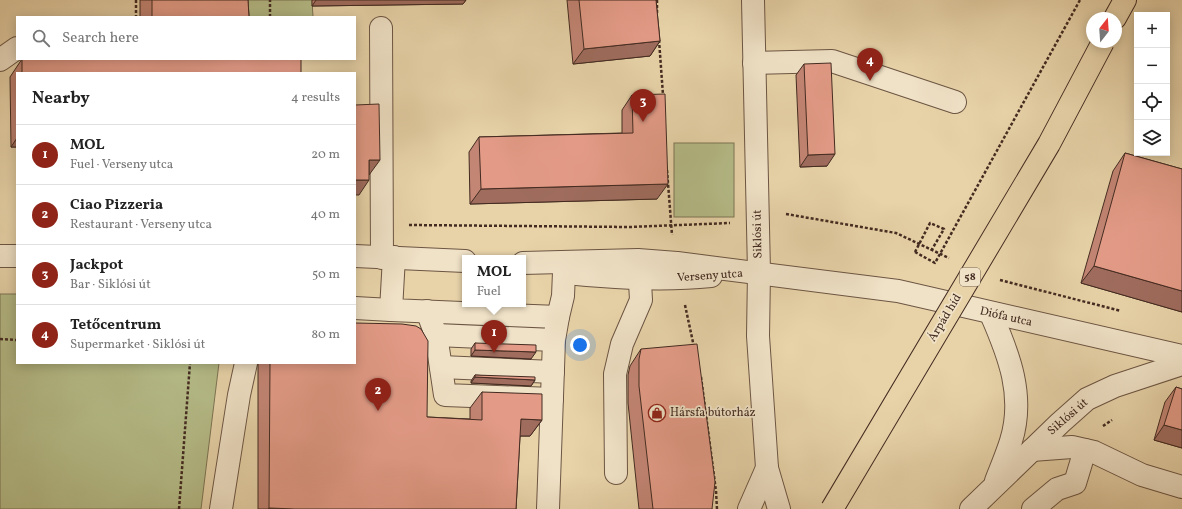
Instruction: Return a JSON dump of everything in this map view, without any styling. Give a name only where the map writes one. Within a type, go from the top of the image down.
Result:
[{"type":"main road","points":[[1118,12],[1125,0]]},
{"type":"main road","name":"Árpád híd","points":[[832,509],[1049,144],[1100,48]]},
{"type":"street","name":"Siklósi út","points":[[753,0],[759,272],[758,336],[768,468],[779,509]]},
{"type":"street","points":[[382,28],[381,225],[388,258],[391,310]]},
{"type":"street","points":[[0,60],[16,49]]},
{"type":"street","points":[[754,63],[832,61],[955,102]]},
{"type":"street","points":[[0,256],[16,256]]},
{"type":"street","points":[[356,256],[462,261]]},
{"type":"street","name":"Verseny utca","points":[[532,264],[564,261],[639,269],[759,272]]},
{"type":"street","name":"Verseny utca","points":[[532,264],[564,272],[608,278],[639,269]]},
{"type":"street","points":[[616,473],[615,374],[622,344],[640,300],[639,269]]},
{"type":"street","points":[[548,509],[554,340],[563,296],[564,272]]},
{"type":"street","name":"Diófa utca","points":[[759,272],[898,291],[992,314],[1182,356]]},
{"type":"street","points":[[356,308],[558,317]]},
{"type":"street","points":[[427,311],[436,335],[445,395],[552,399]]},
{"type":"street","name":"Siklósi út","points":[[992,314],[1008,355],[1017,390],[1016,418],[1011,440],[994,488]]},
{"type":"street","points":[[436,335],[554,340]]},
{"type":"street","points":[[222,509],[238,395],[246,364]]},
{"type":"street","name":"Siklósi út","points":[[971,509],[1087,399],[1115,386],[1182,364]]},
{"type":"street","points":[[441,367],[553,372]]},
{"type":"street","points":[[1032,450],[1072,448],[1094,452],[1142,475],[1182,487]]},
{"type":"street","points":[[1034,509],[1057,489],[1075,483],[1085,450]]},
{"type":"street","name":"Siklósi út","points":[[749,509],[768,468]]},
{"type":"path","points":[[136,0],[136,16]]},
{"type":"path","points":[[270,0],[270,16]]},
{"type":"path","points":[[657,0],[658,15]]},
{"type":"path","points":[[931,251],[944,229],[930,223],[915,252],[935,263],[1080,0]]},
{"type":"path","points":[[659,39],[663,100]]},
{"type":"path","points":[[667,162],[671,224],[678,271],[695,348]]},
{"type":"path","points":[[381,225],[629,227],[671,224]]},
{"type":"path","points":[[0,340],[16,340]]},
{"type":"path","points":[[179,509],[190,364]]},
{"type":"path","points":[[700,370],[717,509]]},
{"type":"green space","points":[[236,0],[312,0],[313,16],[236,16]]},
{"type":"green space","points":[[674,143],[734,143],[734,217],[674,217]]},
{"type":"green space","points":[[0,294],[16,294],[16,364],[219,364],[201,509],[0,509]]},
{"type":"building","points":[[152,0],[248,0],[249,16],[152,16]]},
{"type":"building","points":[[579,0],[656,0],[660,41],[584,49]]},
{"type":"building","points":[[22,60],[301,60],[301,72],[22,72]]},
{"type":"building","points":[[831,63],[835,154],[808,155],[804,64]]},
{"type":"building","points":[[665,94],[668,184],[481,189],[479,137],[633,133],[632,95]]},
{"type":"building","points":[[379,104],[380,160],[369,160],[369,180],[356,180],[356,105]]},
{"type":"building","points":[[1125,153],[1182,169],[1182,291],[1094,266]]},
{"type":"building","points":[[356,323],[402,324],[416,326],[421,329],[428,341],[427,417],[482,420],[482,392],[542,394],[542,420],[521,419],[516,509],[269,508],[270,364],[356,364]]},
{"type":"building","points":[[475,343],[536,345],[536,352],[475,350]]},
{"type":"building","points":[[697,344],[715,482],[712,509],[653,509],[639,386],[639,359],[641,349]]},
{"type":"building","points":[[475,375],[535,377],[535,380],[475,377]]},
{"type":"building","points":[[1176,387],[1182,389],[1182,430],[1164,425]]},
{"type":"place","name":"Tetőcentrum","points":[[870,81]]},
{"type":"place","name":"Jackpot","points":[[643,122]]},
{"type":"place","name":"MOL","points":[[494,353]]},
{"type":"place","name":"Ciao Pizzeria","points":[[378,411]]},
{"type":"place","name":"Hársfa bútorház","points":[[657,413]]}]
